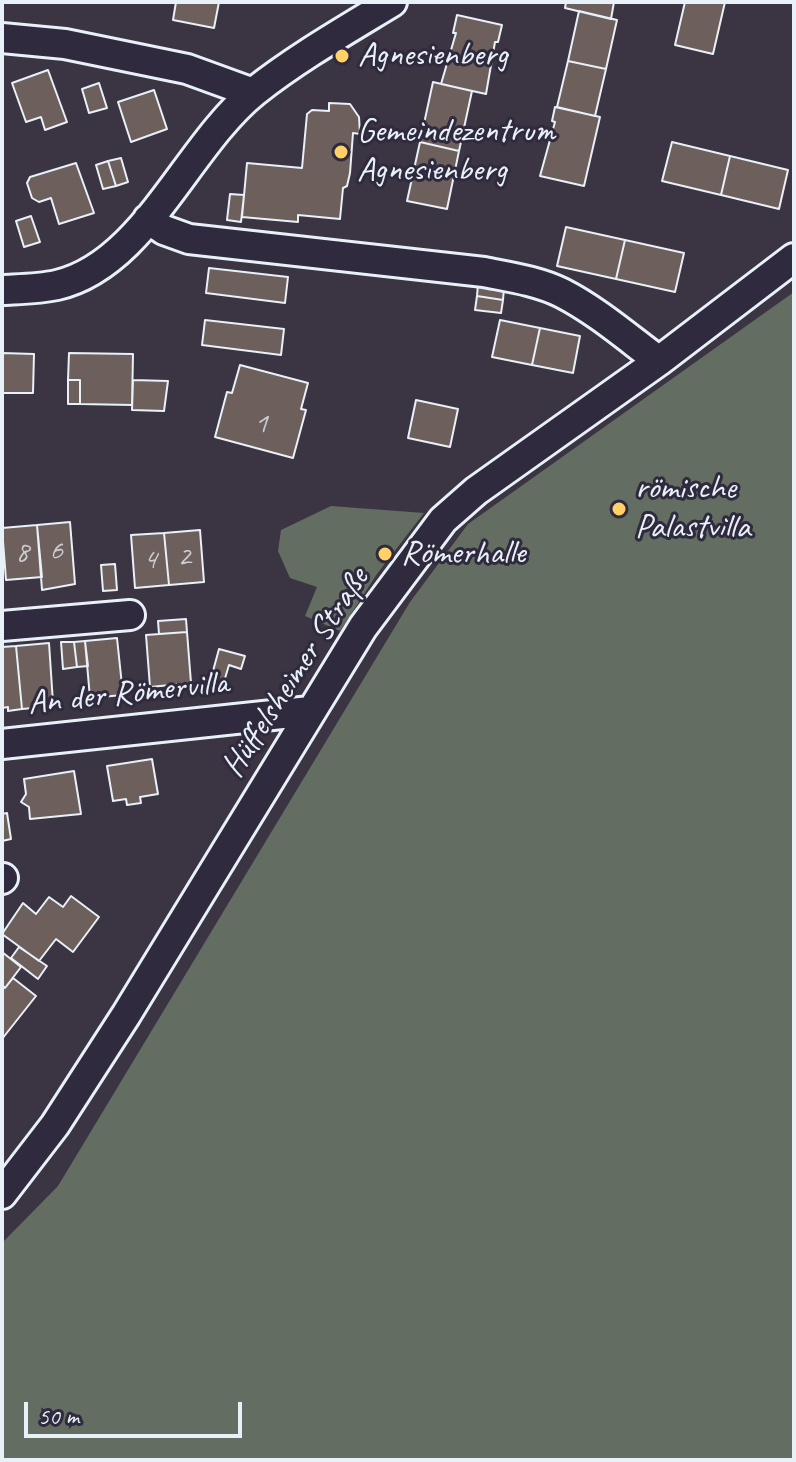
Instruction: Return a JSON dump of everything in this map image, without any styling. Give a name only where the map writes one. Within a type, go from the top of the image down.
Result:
[{"type":"street","points":[[2,290],[59,284],[86,273],[114,256],[148,219],[211,137],[253,93],[392,2]]},
{"type":"street","points":[[2,38],[65,44],[187,69],[253,93]]},
{"type":"street","points":[[148,219],[164,230],[189,239],[484,272],[524,280],[560,292],[659,361]]},
{"type":"street","name":"Hüffelsheimer Straße","points":[[2,1194],[55,1125],[126,1015],[363,627],[443,520],[476,491],[659,361],[794,258]]},
{"type":"street","points":[[2,626],[130,615]]},
{"type":"street","name":"An der Römervilla","points":[[2,744],[310,711]]},
{"type":"green space","points":[[794,292],[794,1460],[2,1460],[2,1243],[58,1186],[410,602],[468,524]]},
{"type":"green space","points":[[331,506],[424,513],[377,574],[340,631],[305,616],[317,587],[290,578],[278,551],[281,530]]},
{"type":"building","points":[[176,2],[219,2],[214,28],[173,20]]},
{"type":"building","points":[[566,2],[614,2],[611,19],[565,8]]},
{"type":"building","points":[[685,2],[725,2],[713,54],[675,45]]},
{"type":"building","points":[[579,11],[617,20],[606,69],[568,61]]},
{"type":"building","points":[[457,15],[502,25],[498,42],[495,42],[486,94],[441,84],[456,33],[453,33]]},
{"type":"building","points":[[568,61],[606,69],[595,116],[557,107]]},
{"type":"building","points":[[48,70],[67,122],[45,130],[41,117],[26,122],[12,83]]},
{"type":"building","points":[[433,82],[472,91],[459,151],[420,142]]},
{"type":"building","points":[[99,83],[107,108],[89,113],[82,89]]},
{"type":"building","points":[[154,90],[167,129],[131,142],[118,102]]},
{"type":"building","points":[[329,103],[350,104],[359,117],[360,134],[353,133],[350,173],[347,186],[343,188],[340,219],[298,215],[298,222],[242,217],[247,163],[302,168],[307,114],[312,110],[329,111]]},
{"type":"building","points":[[555,107],[600,117],[584,186],[540,176],[555,122],[552,121]]},
{"type":"building","points":[[420,142],[459,151],[447,209],[407,201]]},
{"type":"building","points":[[672,142],[730,156],[721,195],[662,181]]},
{"type":"building","points":[[730,156],[788,170],[779,209],[721,195]]},
{"type":"building","points":[[121,158],[128,182],[116,186],[108,161]]},
{"type":"building","points":[[108,161],[116,186],[103,189],[96,165]]},
{"type":"building","points":[[76,163],[94,213],[59,224],[51,198],[39,202],[32,198],[27,183],[30,177]]},
{"type":"building","points":[[230,194],[244,195],[241,222],[227,220]]},
{"type":"building","points":[[31,216],[40,242],[24,247],[16,221]]},
{"type":"building","points":[[566,227],[625,240],[616,279],[557,266]]},
{"type":"building","points":[[625,240],[684,253],[675,292],[616,279]]},
{"type":"building","points":[[209,268],[288,277],[285,303],[206,293]]},
{"type":"building","points":[[478,284],[504,288],[503,300],[477,296]]},
{"type":"building","points":[[477,296],[503,300],[501,313],[475,310]]},
{"type":"building","points":[[205,320],[284,329],[281,355],[202,345]]},
{"type":"building","points":[[500,320],[540,328],[532,365],[492,357]]},
{"type":"building","points":[[540,328],[580,336],[573,373],[532,365]]},
{"type":"building","points":[[2,353],[34,354],[33,393],[2,393]]},
{"type":"building","points":[[69,353],[133,354],[132,405],[80,404],[80,380],[68,380]]},
{"type":"building","points":[[240,365],[308,383],[301,409],[306,410],[293,458],[215,437],[227,392],[232,393]]},
{"type":"building","points":[[68,380],[80,380],[80,404],[68,404]]},
{"type":"building","points":[[133,380],[168,381],[164,411],[132,410]]},
{"type":"building","points":[[416,400],[458,409],[450,447],[408,438]]},
{"type":"building","points":[[70,522],[75,584],[42,590],[37,525]]},
{"type":"building","points":[[37,525],[42,577],[6,580],[2,528]]},
{"type":"building","points":[[200,530],[204,582],[169,585],[164,533]]},
{"type":"building","points":[[164,533],[169,585],[135,588],[131,535]]},
{"type":"building","points":[[115,564],[117,590],[103,591],[101,565]]},
{"type":"building","points":[[186,619],[187,632],[159,634],[158,621]]},
{"type":"building","points":[[187,632],[191,683],[150,687],[146,635]]},
{"type":"building","points":[[117,638],[123,695],[90,698],[85,641]]},
{"type":"building","points":[[85,641],[88,666],[77,667],[74,642]]},
{"type":"building","points":[[61,642],[74,642],[77,667],[63,669]]},
{"type":"building","points":[[49,643],[53,703],[22,709],[16,646]]},
{"type":"building","points":[[16,646],[22,709],[8,711],[8,707],[2,708],[2,647]]},
{"type":"building","points":[[219,649],[245,656],[241,669],[229,665],[223,685],[210,682]]},
{"type":"building","points":[[152,759],[158,794],[140,797],[141,803],[127,805],[126,799],[113,801],[107,766]]},
{"type":"building","points":[[74,771],[81,814],[30,819],[29,807],[21,802],[26,794],[24,779]]},
{"type":"building","points":[[7,813],[11,839],[2,841],[2,814]]},
{"type":"building","points":[[71,896],[99,917],[73,952],[56,939],[39,961],[2,934],[23,903],[36,914],[49,897],[63,907]]},
{"type":"building","points":[[19,947],[47,966],[38,979],[11,958]]},
{"type":"building","points":[[2,952],[21,967],[5,988],[2,985]]},
{"type":"building","points":[[13,978],[36,996],[2,1039],[2,985],[5,988]]},
{"type":"place","name":"Agnesienberg","points":[[342,56]]},
{"type":"place","name":"Gemeindezentrum Agnesienberg","points":[[341,152]]},
{"type":"place","name":"römische Palastvilla","points":[[619,509]]},
{"type":"place","name":"Römerhalle","points":[[385,554]]}]
